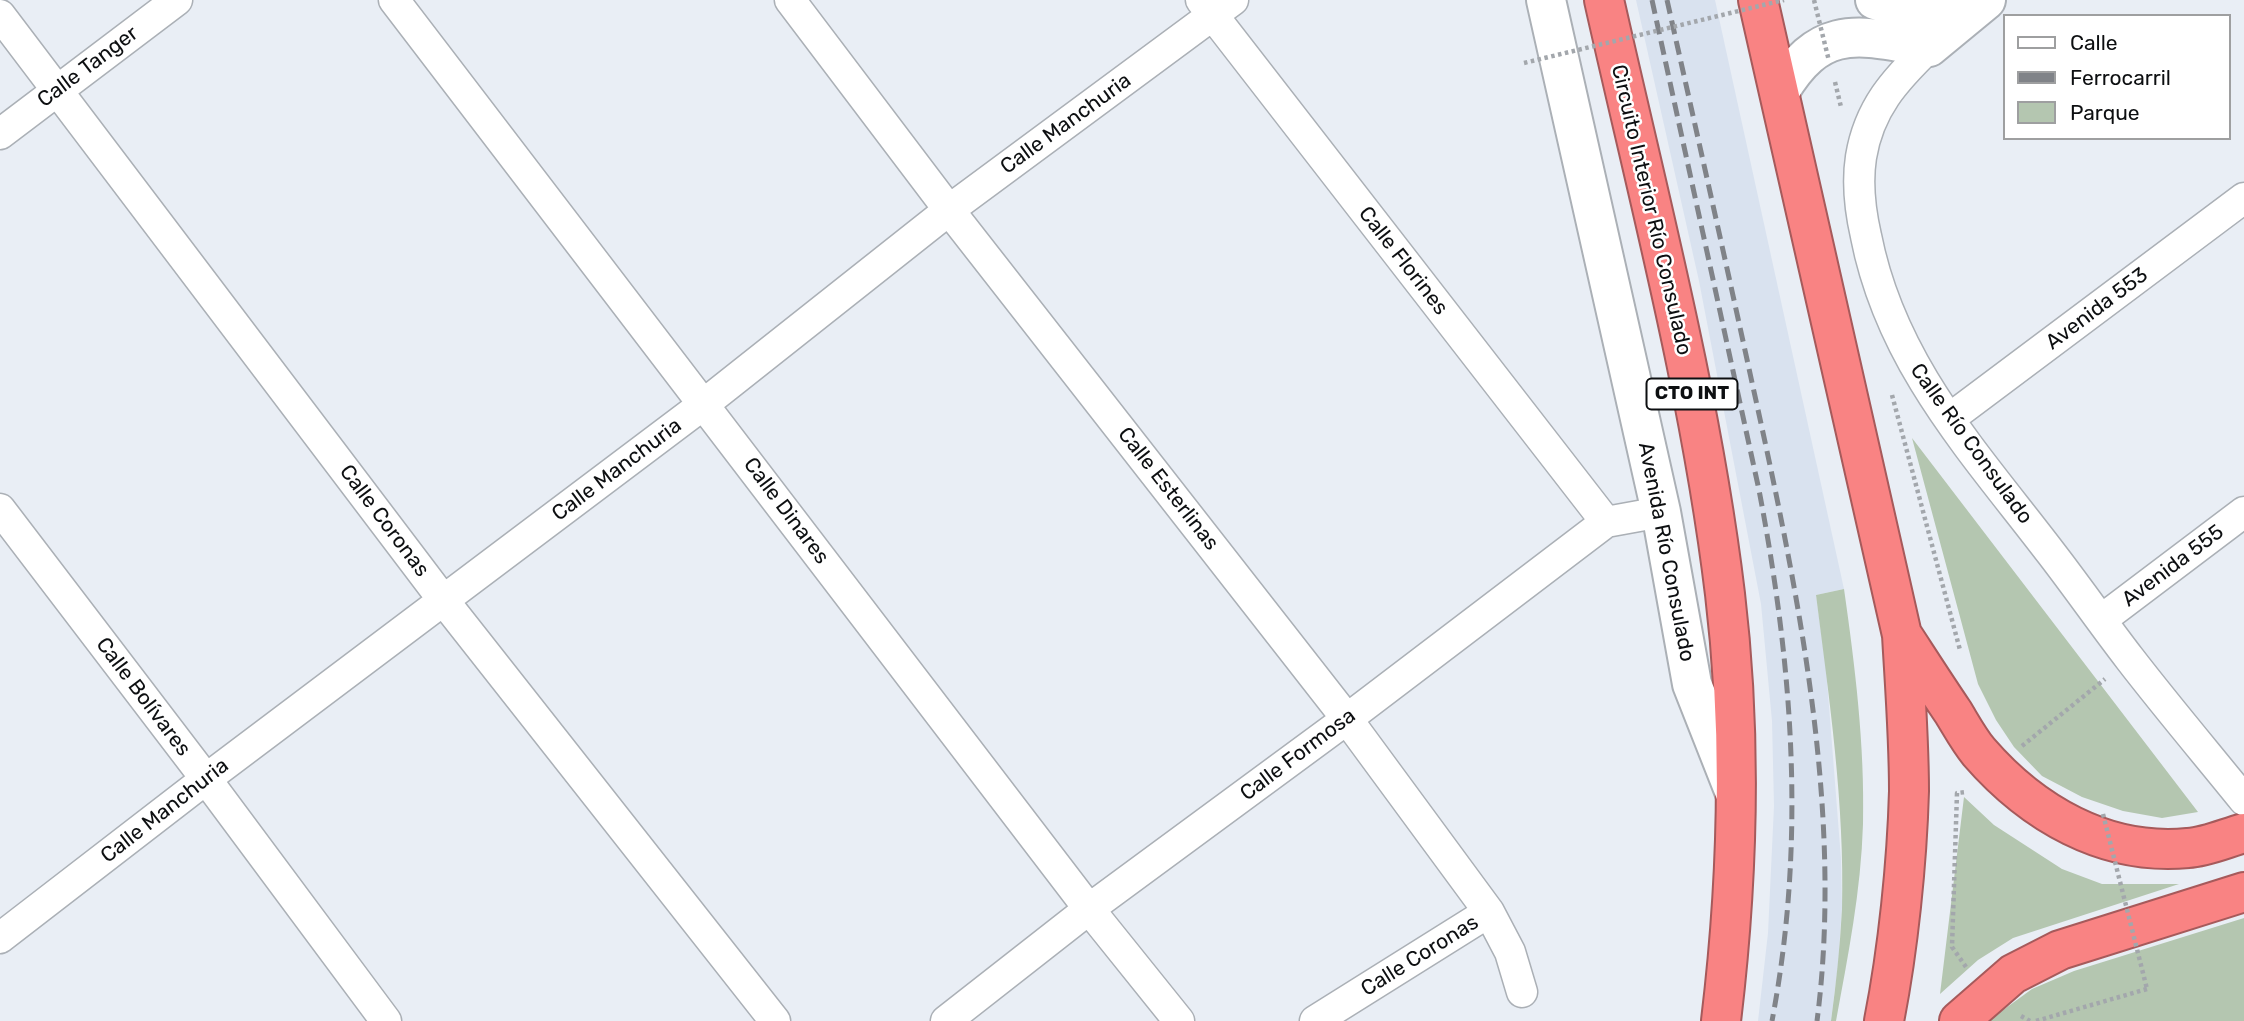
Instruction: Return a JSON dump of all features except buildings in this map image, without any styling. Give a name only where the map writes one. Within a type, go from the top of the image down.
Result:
[{"type":"highway","name":"Circuito Interior Río Consulado","points":[[1604,0],[1685,361],[1711,492],[1727,609],[1736,795]]},
{"type":"highway","points":[[1758,0],[1902,635],[1908,722],[1909,792],[1899,916],[1884,1021]]},
{"type":"highway","points":[[1902,635],[1978,750],[2013,788],[2055,818],[2084,833],[2119,843],[2154,848],[2190,848],[2244,833]]},
{"type":"highway","name":"Avenida Río Consulado","points":[[1721,1021],[1731,924],[1736,795]]},
{"type":"highway","points":[[1959,1021],[2013,974],[2060,950],[2244,892]]},
{"type":"main road","name":"Avenida Río Consulado","points":[[1546,0],[1661,512],[1692,684],[1736,795]]},
{"type":"main road","points":[[1875,0],[1922,9],[1978,6]]},
{"type":"main road","points":[[1780,90],[1802,60],[1836,39],[1851,36],[1929,47],[1978,6]]},
{"type":"street","name":"Calle Tanger","points":[[0,134],[177,0]]},
{"type":"street","name":"Calle Dinares","points":[[394,0],[1089,909],[1179,1021]]},
{"type":"street","name":"Calle Esterlinas","points":[[790,0],[950,210],[1347,719],[1489,912],[1510,952],[1522,992]]},
{"type":"street","name":"Calle Manchuria","points":[[0,938],[206,779],[704,404],[1216,5]]},
{"type":"street","name":"Calle Florines","points":[[1216,5],[1606,522]]},
{"type":"street","name":"Calle Coronas","points":[[0,15],[444,601],[775,1021]]},
{"type":"street","name":"Calle Río Consulado","points":[[1929,47],[1898,78],[1877,107],[1863,148],[1859,185],[1861,214],[1869,253],[1893,327],[1924,384],[2130,659],[2244,800]]},
{"type":"street","name":"Avenida 553","points":[[1950,419],[2244,198]]},
{"type":"street","name":"Calle Bolívares","points":[[0,509],[386,1021]]},
{"type":"street","name":"Calle Formosa","points":[[946,1021],[1089,909],[1347,719],[1606,522],[1661,512]]},
{"type":"street","name":"Avenida 555","points":[[2102,620],[2244,512]]},
{"type":"street","name":"Calle Coronas","points":[[1315,1021],[1489,912]]},
{"type":"path","points":[[1524,63],[1784,0]]},
{"type":"path","points":[[1814,0],[1843,114]]},
{"type":"path","points":[[1892,395],[1961,655]]},
{"type":"path","points":[[2013,754],[2130,659]]},
{"type":"path","points":[[1970,791],[1957,793],[1952,947],[1987,996]]},
{"type":"path","points":[[2036,1021],[2147,989],[2103,814]]},
{"type":"shaded area","points":[[1636,0],[1715,0],[1844,589],[1816,595],[1826,668],[1841,859],[1842,908],[1831,1021],[1758,1021],[1768,933],[1774,806],[1772,721],[1761,604],[1699,281]]},
{"type":"green space","points":[[1912,438],[2198,812],[2162,818],[2123,811],[2082,797],[2042,776],[2014,747],[1996,720],[1978,684]]},
{"type":"green space","points":[[1844,589],[1861,736],[1863,824],[1857,899],[1836,1021],[1831,1021],[1842,909],[1841,830],[1835,751],[1816,595]]},
{"type":"green space","points":[[1964,797],[1994,825],[2062,869],[2102,884],[2179,884],[2013,938],[1978,960],[1940,994]]},
{"type":"green space","points":[[2244,918],[2244,1021],[1988,1021],[2032,989],[2074,971]]},
{"type":"railway","points":[[1652,0],[1759,490],[1780,623],[1787,689],[1792,821],[1783,954],[1772,1021]]},
{"type":"railway","points":[[1667,0],[1770,464],[1812,702],[1825,862],[1824,942],[1817,1021]]}]
